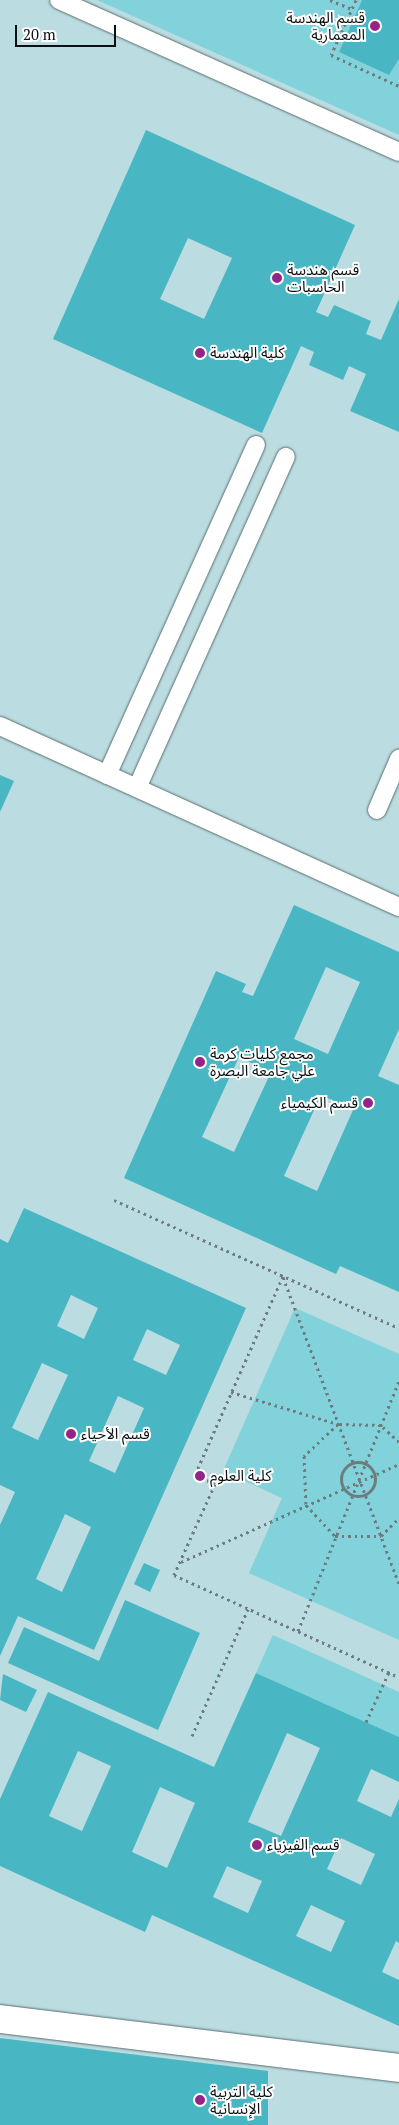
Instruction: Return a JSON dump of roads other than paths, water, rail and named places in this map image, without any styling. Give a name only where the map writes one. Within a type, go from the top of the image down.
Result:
[{"type":"street","points":[[0,2019],[399,2068]]},
{"type":"lane","points":[[60,0],[399,152]]},
{"type":"lane","points":[[107,775],[256,445]]},
{"type":"lane","points":[[137,788],[286,457]]},
{"type":"lane","points":[[0,726],[399,907]]},
{"type":"lane","points":[[376,810],[399,759]]},
{"type":"place","name":"قسم الهندسة المعمارية","points":[[375,26]]},
{"type":"place","name":"قسم هندسة الحاسبات","points":[[277,278]]},
{"type":"place","name":"كلية الهندسة","points":[[200,353]]},
{"type":"place","name":"مجمع كليات كرمة علي جامعة البصرة","points":[[200,1062]]},
{"type":"place","name":"قسم الكيمياء","points":[[368,1103]]},
{"type":"place","name":"قسم الأحياء","points":[[71,1434]]},
{"type":"place","name":"كلية العلوم","points":[[200,1476]]},
{"type":"place","name":"قسم الفيزياء","points":[[257,1845]]},
{"type":"place","name":"كلية التربية الإنسانية","points":[[200,2100]]}]
